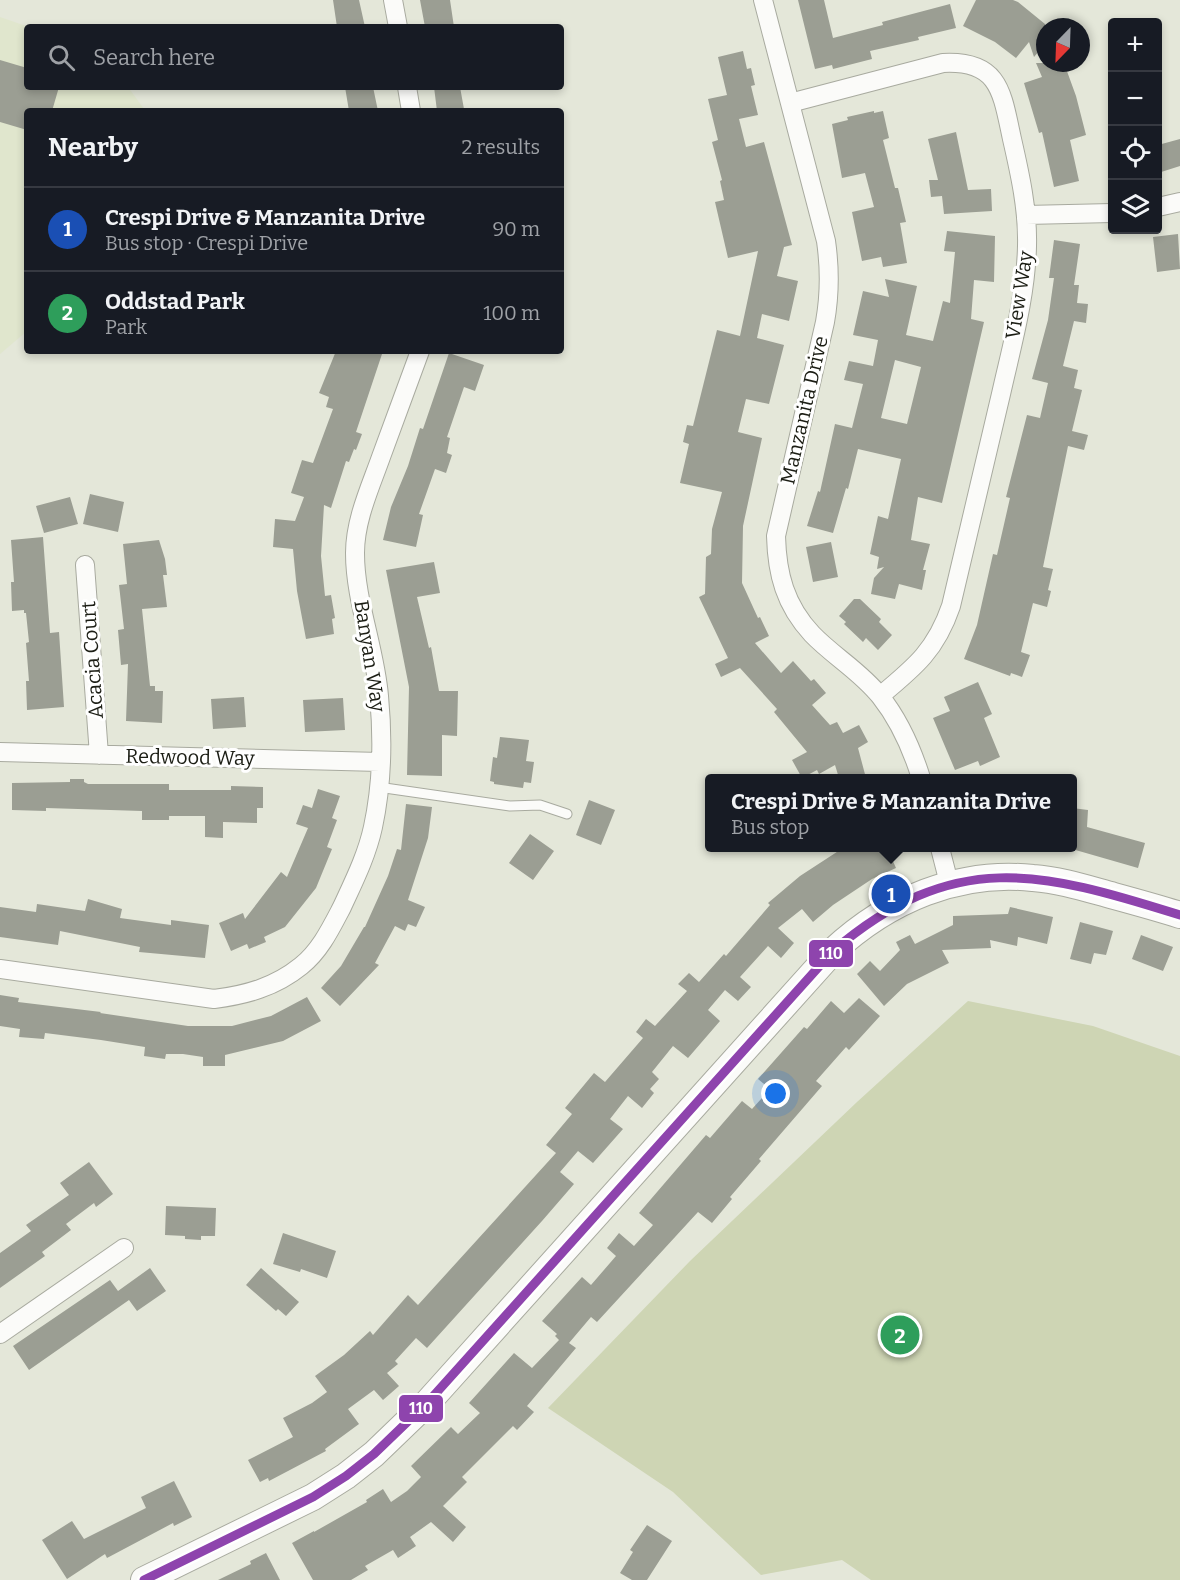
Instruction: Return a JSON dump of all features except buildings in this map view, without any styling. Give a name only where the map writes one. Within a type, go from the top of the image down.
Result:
[{"type":"street","points":[[393,0],[397,24]]},
{"type":"street","name":"Manzanita Drive","points":[[763,0],[826,241],[830,268],[830,296],[781,510],[776,536],[776,562],[783,589],[796,614],[813,634],[857,671],[880,696],[906,738],[920,774]]},
{"type":"street","name":"View Way","points":[[790,103],[944,63],[964,62],[982,69],[997,83],[1005,103],[1026,215],[1028,246],[1018,315],[951,606],[943,629],[930,651],[913,669],[880,696]]},
{"type":"street","points":[[408,90],[410,108]]},
{"type":"street","points":[[1162,206],[1180,202]]},
{"type":"street","points":[[1026,215],[1108,213]]},
{"type":"street","name":"Banyan Way","points":[[0,969],[214,999],[240,996],[281,980],[302,966],[318,950],[331,929],[365,855],[373,827],[380,762],[379,696],[375,662],[356,579],[355,552],[358,524],[366,497],[419,354]]},
{"type":"street","name":"Acacia Court","points":[[85,565],[99,755]]},
{"type":"street","name":"Redwood Way","points":[[0,752],[380,762]]},
{"type":"street","points":[[941,852],[949,883]]},
{"type":"street","points":[[144,1580],[313,1497],[346,1476],[374,1454],[428,1402],[834,951],[872,920],[922,893],[949,883],[1007,876],[1033,878],[1085,888],[1180,915]]},
{"type":"street","points":[[0,1334],[124,1248]]},
{"type":"lane","points":[[378,786],[510,806],[540,805],[567,814]]},
{"type":"shaded area","points":[[0,17],[24,25],[24,90],[130,90],[143,108],[24,108],[24,334],[0,354]]},
{"type":"shaded area","points":[[968,1001],[1093,1026],[1180,1056],[1180,1580],[871,1580],[842,1560],[761,1575],[673,1492],[548,1408],[690,1261],[857,1102]]},
{"type":"transit line","name":"110","points":[[144,1580],[313,1497],[346,1476],[374,1454],[428,1402],[833,951],[877,918],[919,896],[959,883],[999,878],[1041,880],[1084,888],[1180,915]]},
{"type":"place","name":"Crespi Drive & Manzanita Drive","points":[[891,894]]},
{"type":"place","name":"Oddstad Park","points":[[900,1335]]}]
